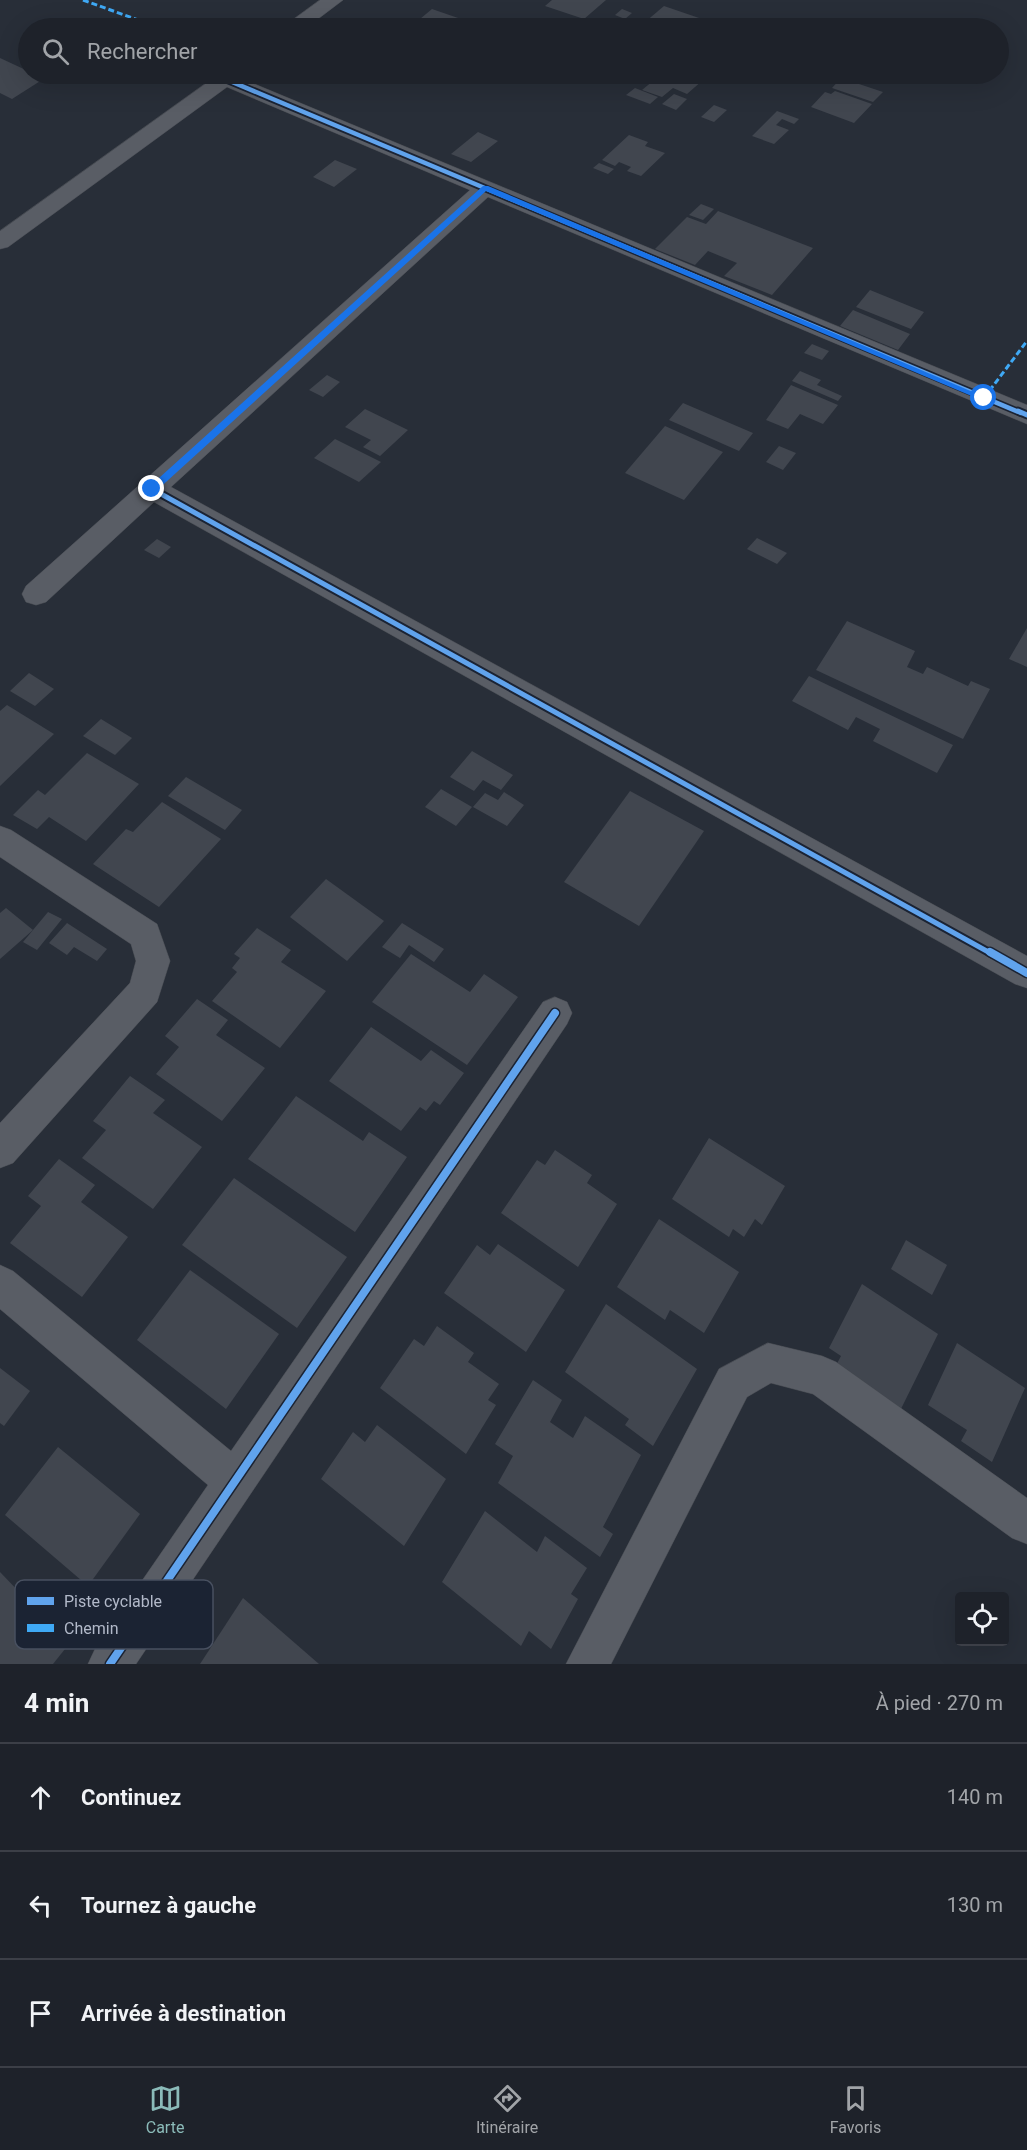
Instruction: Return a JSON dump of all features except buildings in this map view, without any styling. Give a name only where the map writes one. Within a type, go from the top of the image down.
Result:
[{"type":"street","points":[[308,18],[333,0]]},
{"type":"street","points":[[0,242],[218,84]]},
{"type":"street","points":[[247,84],[485,188],[1027,416]]},
{"type":"street","points":[[36,594],[485,188]]},
{"type":"street","points":[[152,489],[1027,973]]},
{"type":"street","points":[[0,840],[145,935],[153,961],[146,991],[0,1150]]},
{"type":"street","points":[[167,1580],[555,1013]]},
{"type":"street","points":[[0,1284],[234,1480]]},
{"type":"street","points":[[588,1664],[733,1383],[768,1363],[822,1376],[1027,1523]]},
{"type":"street","points":[[110,1664],[120,1649]]},
{"type":"marked path","points":[[83,0],[132,18]]},
{"type":"marked path","points":[[984,398],[1027,341]]},
{"type":"cycle path","points":[[237,84],[1027,415]]},
{"type":"cycle path","points":[[152,489],[1027,973]]},
{"type":"cycle path","points":[[167,1580],[555,1013]]},
{"type":"cycle path","points":[[110,1664],[120,1649]]},
{"type":"route","points":[[152,489],[485,188],[984,398]]}]
